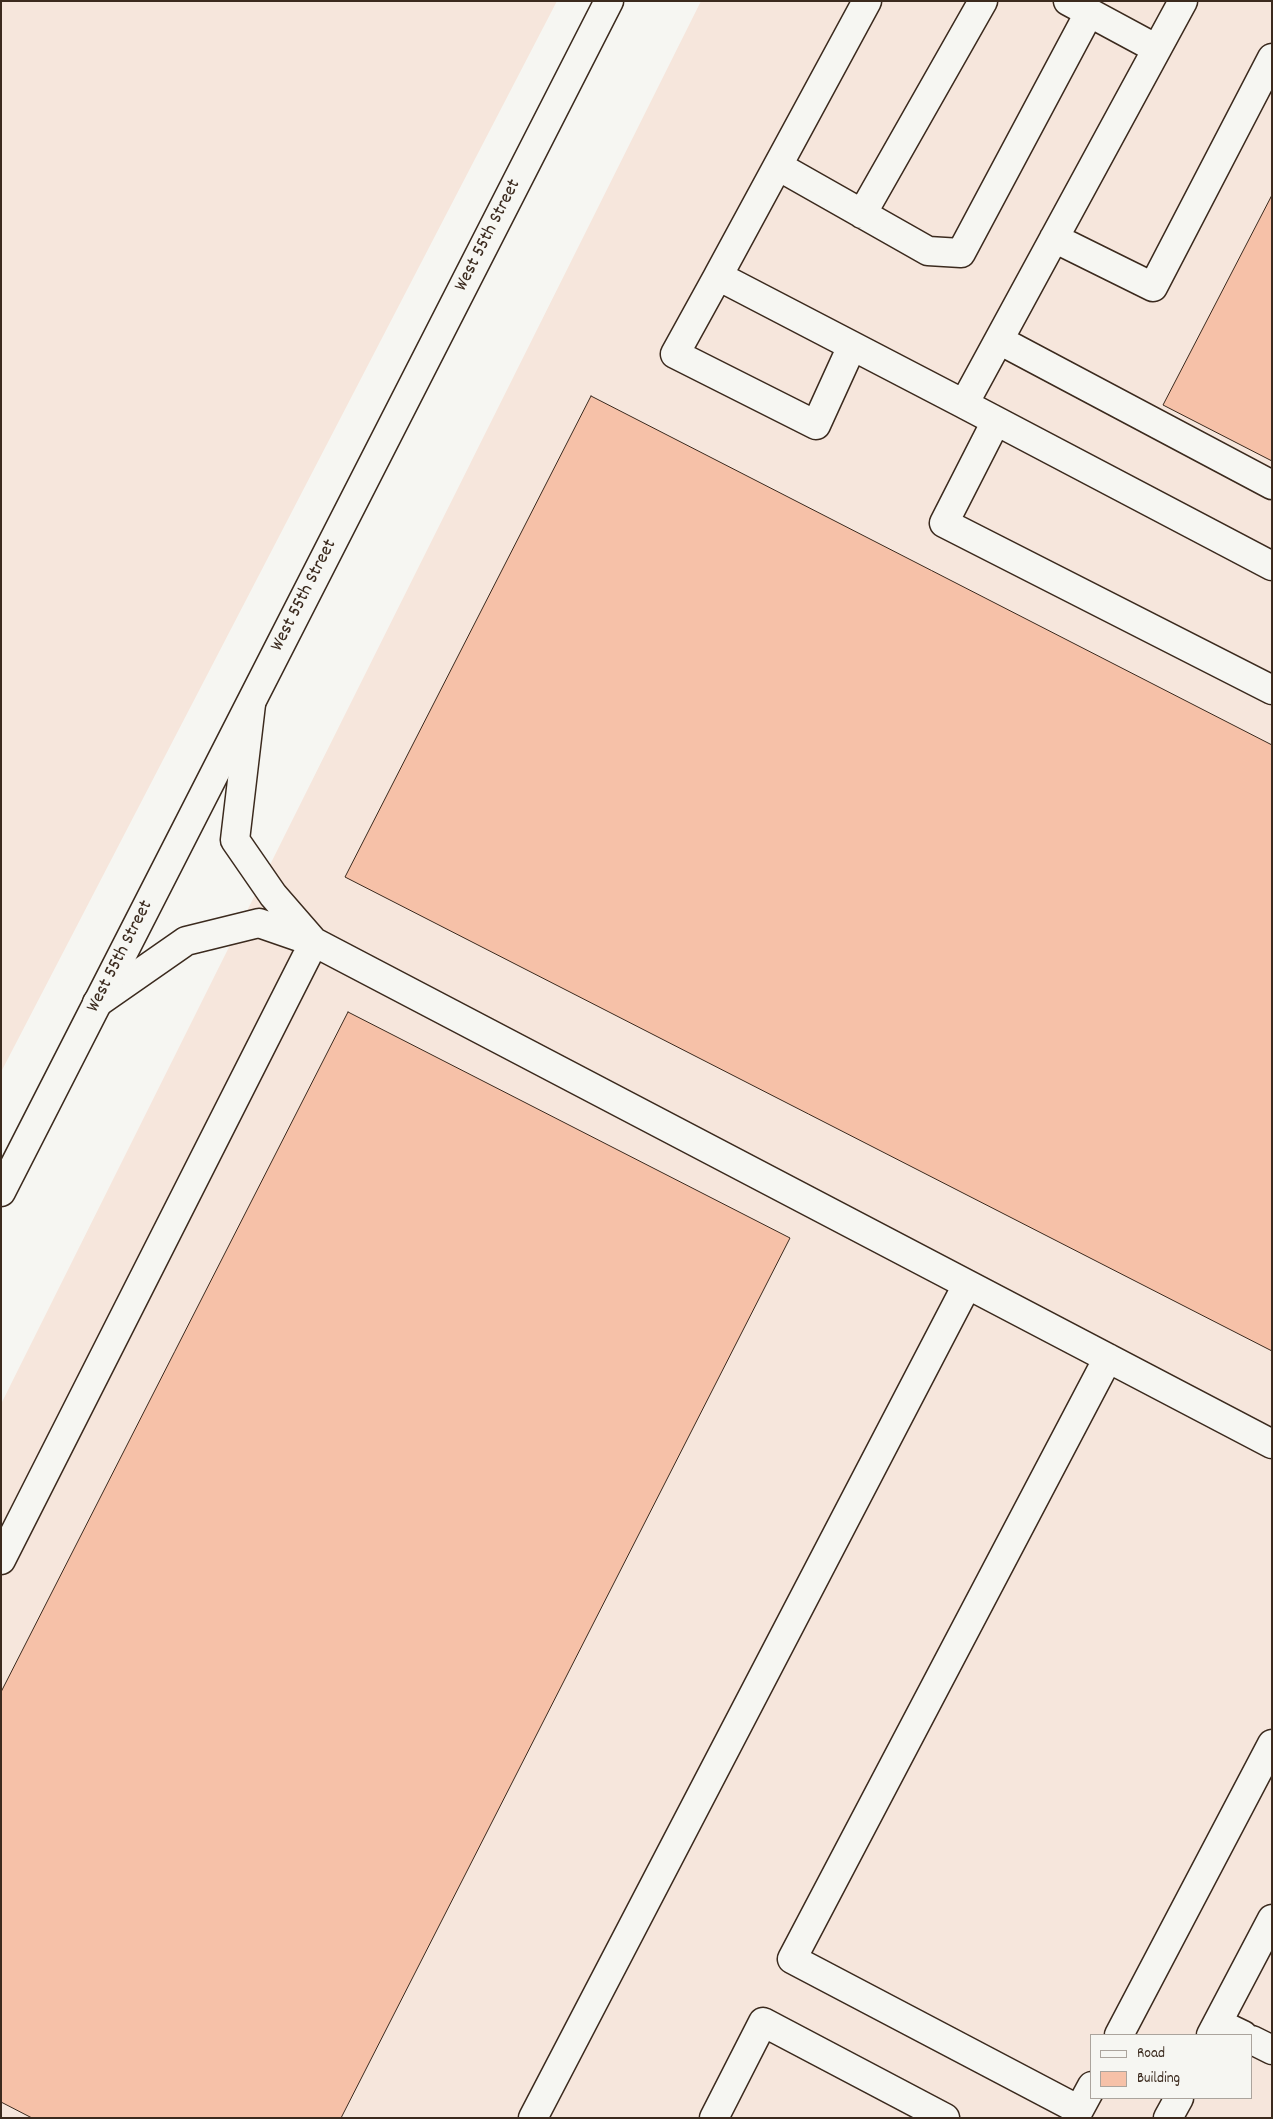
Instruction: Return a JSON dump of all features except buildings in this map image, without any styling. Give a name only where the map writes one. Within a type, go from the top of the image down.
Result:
[{"type":"main road","name":"West 55th Street","points":[[1,1192],[609,1]]},
{"type":"main road","points":[[852,346],[816,425],[675,354],[867,1]]},
{"type":"main road","points":[[862,214],[983,1]]},
{"type":"main road","points":[[964,404],[1183,1]]},
{"type":"main road","points":[[778,166],[928,251],[961,253],[1079,7],[1157,49]]},
{"type":"main road","points":[[1054,238],[1153,287],[1272,58]]},
{"type":"main road","points":[[718,276],[1272,566]]},
{"type":"main road","points":[[999,340],[1272,484]]},
{"type":"main road","points":[[996,421],[944,523],[1272,690]]},
{"type":"main road","points":[[252,701],[236,840],[273,895],[314,942]]},
{"type":"main road","points":[[97,1003],[186,941],[259,922],[314,942],[1272,1444]]},
{"type":"main road","points":[[1,1560],[314,942]]},
{"type":"main road","points":[[533,2118],[967,1285]]},
{"type":"main road","points":[[1090,2090],[1079,2110],[792,1959],[1108,1358]]},
{"type":"main road","points":[[1120,2034],[1272,1744]]},
{"type":"main road","points":[[1238,2034],[1214,2029],[1270,1928]]},
{"type":"main road","points":[[714,2118],[763,2022],[945,2118]]},
{"type":"main road","points":[[1253,2040],[1272,2050]]},
{"type":"main road","points":[[1168,2118],[1178,2099]]},
{"type":"shaded area","points":[[1,1],[557,1],[1,1072]]},
{"type":"shaded area","points":[[701,1],[1272,1],[1272,2118],[1,2118],[1,1404]]}]
